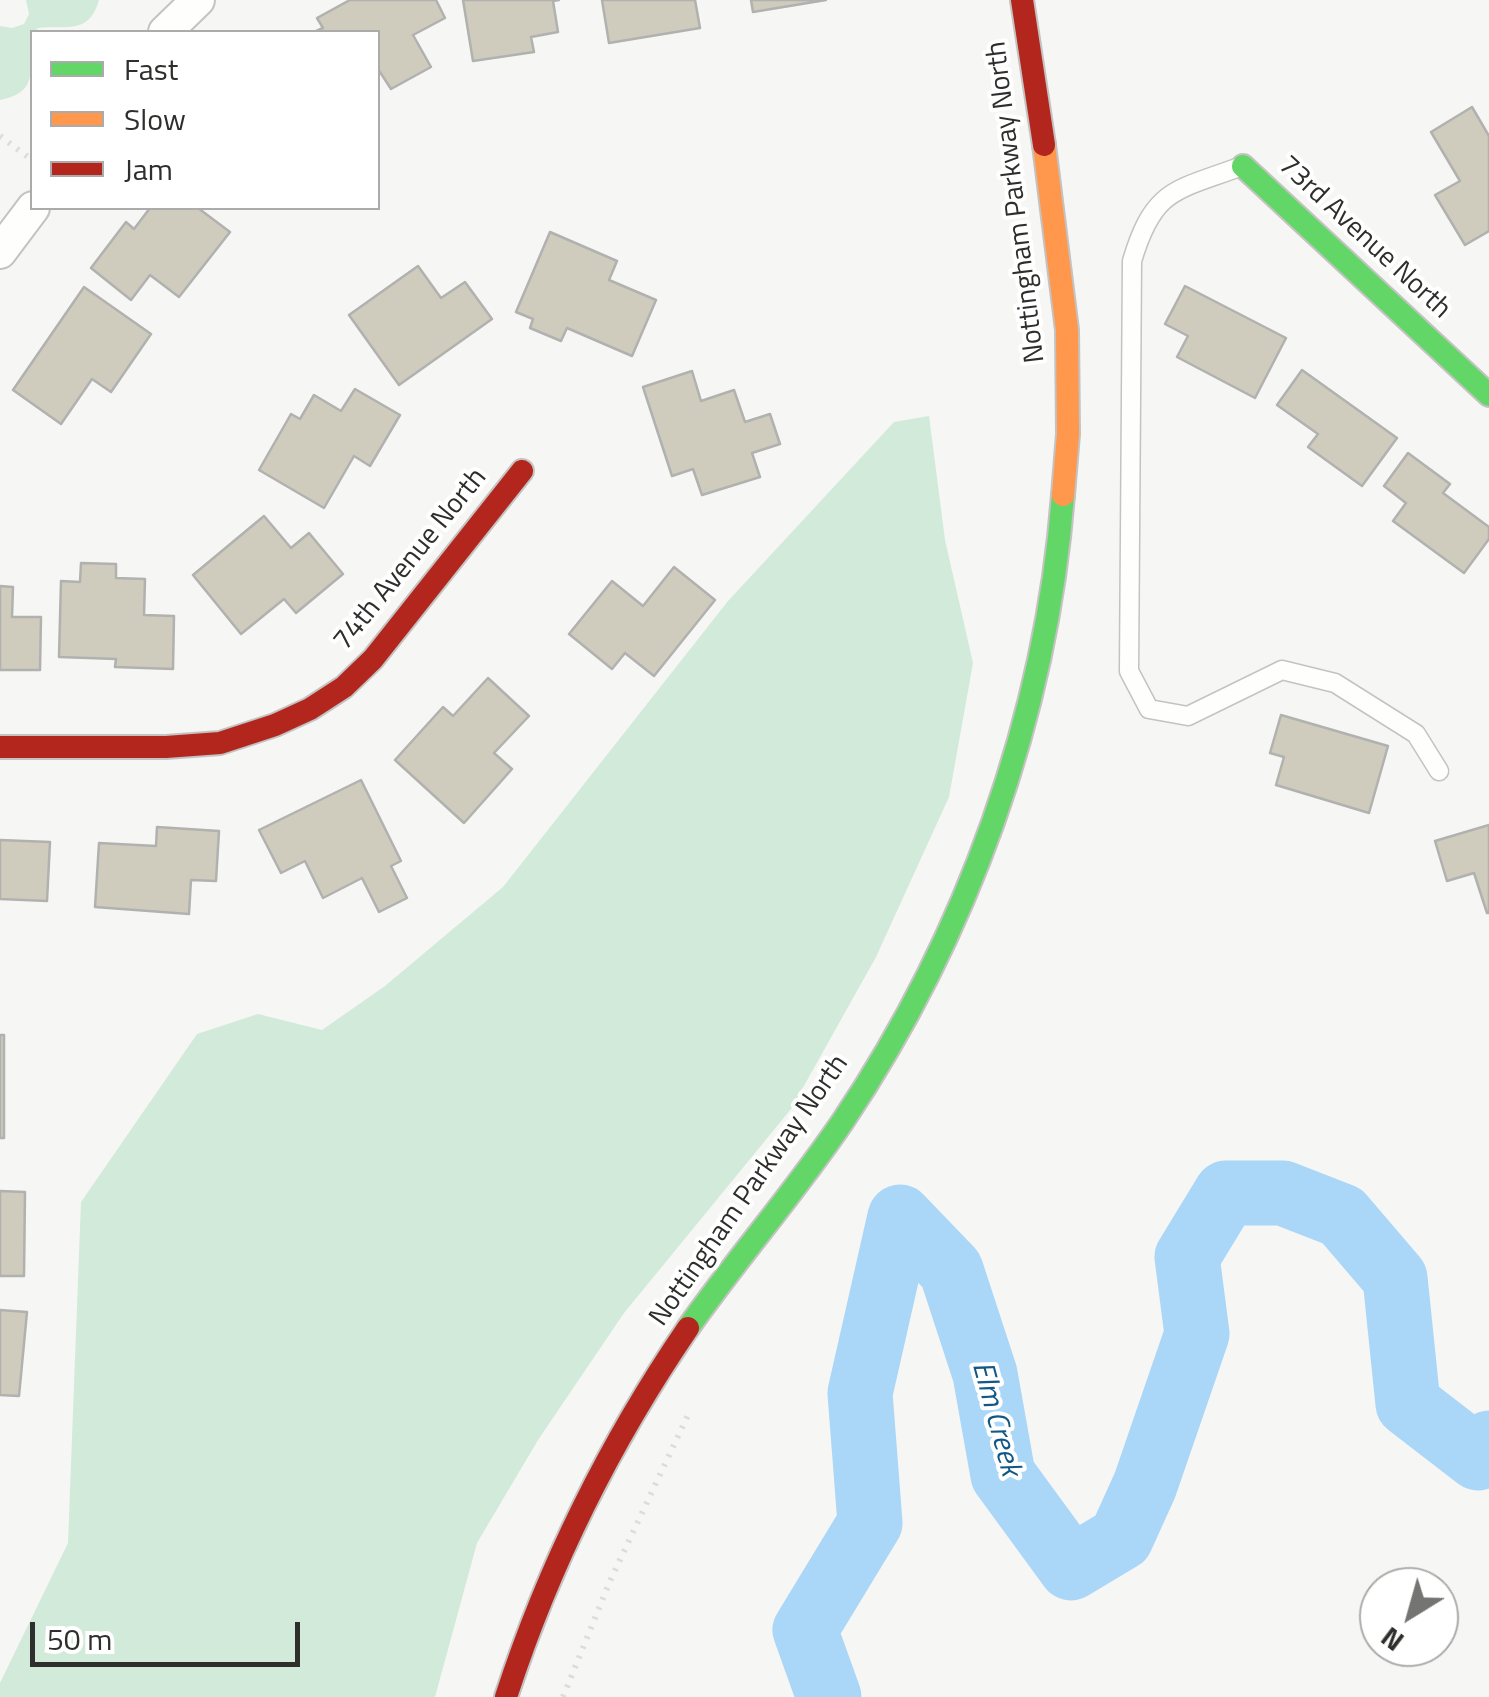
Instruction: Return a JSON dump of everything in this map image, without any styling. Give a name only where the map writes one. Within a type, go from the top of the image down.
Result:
[{"type":"street","points":[[167,30],[198,0]]},
{"type":"street","name":"Nottingham Parkway North","points":[[506,1697],[551,1577],[578,1518],[659,1375],[688,1328],[846,1118],[910,1008],[954,919],[1010,772],[1028,712],[1054,586],[1068,462],[1067,328],[1022,0]]},
{"type":"street","name":"73rd Avenue North","points":[[1243,166],[1489,394]]},
{"type":"street","points":[[0,252],[32,210]]},
{"type":"street","name":"74th Avenue North","points":[[0,748],[220,743],[275,726],[310,709],[344,687],[373,659],[522,471]]},
{"type":"lane","points":[[1243,166],[1167,194],[1142,228],[1132,261],[1129,672],[1148,709],[1188,716],[1282,670],[1334,684],[1416,734],[1439,770]]},
{"type":"path","points":[[0,136],[28,157]]},
{"type":"green space","points":[[26,0],[99,0],[83,23],[30,30],[30,79],[16,95],[0,100],[0,26],[24,24],[29,14]]},
{"type":"green space","points":[[929,416],[945,540],[973,663],[949,797],[876,957],[791,1109],[624,1313],[538,1440],[477,1543],[435,1697],[0,1697],[0,1683],[68,1543],[81,1202],[197,1034],[258,1014],[322,1030],[385,986],[503,887],[728,601],[894,422]]},
{"type":"building","points":[[350,0],[436,0],[445,18],[413,35],[431,67],[391,89],[380,72],[380,30],[318,30],[323,28],[317,18]]},
{"type":"building","points":[[463,0],[559,0],[553,1],[558,32],[531,37],[534,52],[473,61]]},
{"type":"building","points":[[602,0],[695,0],[700,28],[609,43]]},
{"type":"building","points":[[751,0],[826,0],[753,12]]},
{"type":"building","points":[[1472,107],[1489,136],[1489,231],[1465,245],[1435,195],[1460,181],[1431,132]]},
{"type":"building","points":[[148,210],[201,210],[230,232],[179,297],[150,275],[131,300],[91,268],[126,222],[134,229]]},
{"type":"building","points":[[550,232],[617,261],[609,280],[656,300],[632,356],[567,328],[561,341],[530,328],[533,319],[516,312]]},
{"type":"building","points":[[418,266],[441,298],[465,282],[492,319],[399,385],[349,315]]},
{"type":"building","points":[[1185,286],[1286,338],[1255,398],[1177,357],[1188,336],[1165,324]]},
{"type":"building","points":[[84,287],[151,334],[111,392],[92,379],[61,424],[13,390]]},
{"type":"building","points":[[1302,370],[1397,438],[1362,486],[1308,447],[1318,434],[1277,405]]},
{"type":"building","points":[[692,371],[701,401],[734,390],[745,422],[770,414],[780,444],[752,453],[760,477],[702,495],[693,469],[672,476],[643,387]]},
{"type":"building","points":[[355,389],[400,415],[370,466],[354,456],[324,508],[259,470],[291,414],[300,419],[314,395],[341,411]]},
{"type":"building","points":[[1408,453],[1450,484],[1443,493],[1489,527],[1489,539],[1464,573],[1393,521],[1406,503],[1384,486]]},
{"type":"building","points":[[264,516],[291,548],[309,533],[343,574],[296,613],[284,599],[241,634],[193,575]]},
{"type":"building","points":[[81,563],[116,564],[116,578],[145,579],[144,615],[174,616],[173,669],[115,667],[116,659],[59,657],[61,581],[80,582]]},
{"type":"building","points":[[674,567],[715,600],[654,676],[625,653],[612,669],[569,634],[612,581],[643,606]]},
{"type":"building","points":[[0,586],[13,587],[12,617],[41,617],[40,670],[0,670]]},
{"type":"building","points":[[488,678],[529,716],[494,753],[512,769],[464,823],[395,760],[443,707],[453,716]]},
{"type":"building","points":[[1281,715],[1388,746],[1369,813],[1276,785],[1284,757],[1270,753]]},
{"type":"building","points":[[361,780],[401,861],[391,866],[407,898],[379,912],[362,878],[323,898],[305,861],[281,873],[259,830]]},
{"type":"building","points":[[1489,825],[1487,913],[1474,873],[1447,881],[1435,841]]},
{"type":"building","points":[[157,827],[219,831],[216,881],[191,880],[189,914],[95,907],[99,843],[156,846]]},
{"type":"building","points":[[0,840],[50,842],[47,901],[0,899]]},
{"type":"building","points":[[0,1035],[4,1035],[4,1138],[0,1138]]},
{"type":"building","points":[[0,1191],[25,1192],[24,1276],[0,1276]]},
{"type":"building","points":[[0,1310],[27,1312],[19,1396],[0,1395]]},
{"type":"waterway","name":"Elm Creek","points":[[829,1697],[805,1630],[870,1523],[860,1393],[900,1217],[951,1270],[985,1374],[1003,1475],[1071,1568],[1121,1538],[1145,1485],[1197,1334],[1187,1257],[1226,1193],[1283,1193],[1342,1216],[1395,1278],[1408,1404],[1478,1458],[1489,1443]]},
{"type":"traffic: fast","points":[[1243,166],[1489,395]]},
{"type":"traffic: fast","points":[[688,1328],[843,1121],[887,1050],[963,900],[1019,742],[1054,578],[1063,495]]},
{"type":"traffic: slow","points":[[1044,145],[1067,330],[1068,434],[1063,495]]},
{"type":"traffic: jam","points":[[1022,0],[1044,145]]},
{"type":"traffic: jam","points":[[0,747],[166,747],[220,743],[310,709],[344,687],[373,659],[522,471]]},
{"type":"traffic: jam","points":[[506,1697],[541,1601],[584,1506],[633,1415],[688,1328]]}]
